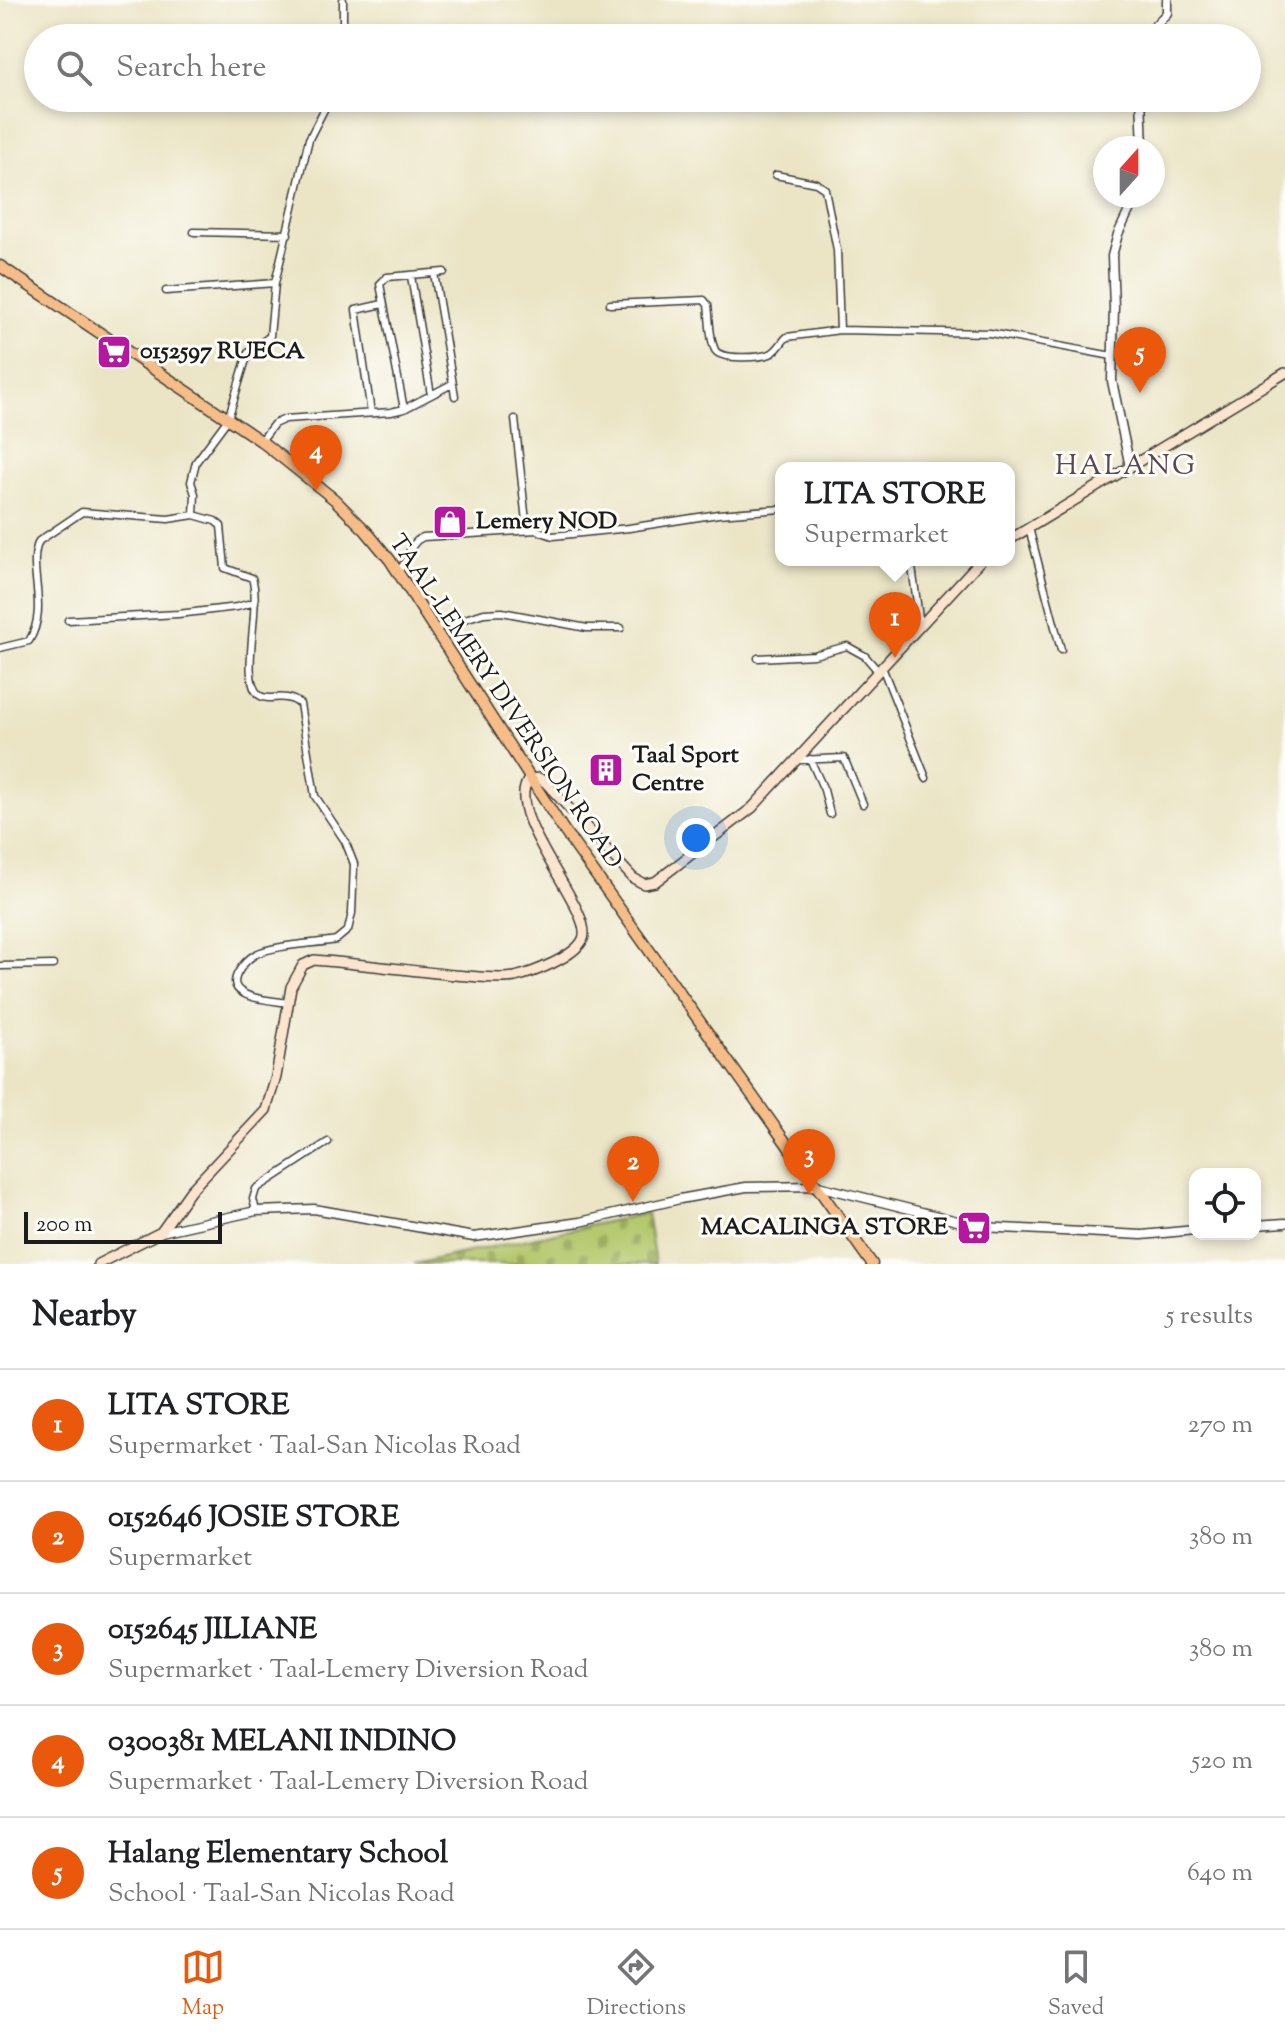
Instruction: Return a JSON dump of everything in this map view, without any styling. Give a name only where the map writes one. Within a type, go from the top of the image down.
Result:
[{"type":"main road","name":"TAAL-LEMERY DIVERSION ROAD","points":[[0,266],[261,441],[343,507],[374,540],[436,628],[529,779],[872,1264]]},
{"type":"main road","points":[[1015,536],[1285,373]]},
{"type":"main road","points":[[98,1264],[161,1232],[191,1190],[266,1110],[276,1077],[291,987],[303,965],[314,960],[514,977],[561,959],[579,944],[584,938],[584,927],[532,825],[522,798],[523,787],[529,779],[539,778],[545,782],[633,878],[650,884],[752,808],[975,566]]},
{"type":"street","points":[[343,0],[343,24]]},
{"type":"street","points":[[1156,24],[1167,13],[1167,0]]},
{"type":"street","points":[[194,515],[195,494],[191,482],[196,462],[228,419],[248,353],[270,336],[275,283],[309,139],[323,112]]},
{"type":"street","points":[[1142,112],[1143,136]]},
{"type":"street","points":[[776,175],[816,183],[825,189],[837,250],[840,330]]},
{"type":"street","points":[[1130,208],[1112,256],[1112,381],[1130,467]]},
{"type":"street","points":[[194,232],[288,234]]},
{"type":"street","points":[[404,409],[381,281],[387,277],[444,272]]},
{"type":"street","points":[[434,273],[455,396]]},
{"type":"street","points":[[411,276],[431,395]]},
{"type":"street","points":[[166,291],[275,283]]},
{"type":"street","points":[[610,304],[704,300],[708,305],[715,349],[720,356],[727,357],[768,355],[779,348],[787,337],[840,330],[990,333],[1112,356]]},
{"type":"street","points":[[371,413],[356,310],[358,307],[383,304]]},
{"type":"street","points":[[442,325],[454,322]]},
{"type":"street","points":[[261,441],[274,424],[285,419],[404,409],[452,384]]},
{"type":"street","points":[[515,419],[527,531]]},
{"type":"street","points":[[398,571],[405,565],[413,543],[423,537],[536,530],[553,536],[775,509]]},
{"type":"street","points":[[0,648],[29,641],[34,633],[38,619],[36,547],[39,541],[82,512],[168,519],[194,515],[221,526],[225,568],[252,578],[255,602],[250,673],[256,691],[265,698],[289,696],[300,704],[315,796],[345,841],[354,864],[352,913],[348,930],[343,936],[336,940],[270,949],[256,954],[244,962],[235,977],[234,984],[238,991],[289,1003]]},
{"type":"street","points":[[1029,528],[1061,650]]},
{"type":"street","points":[[912,566],[920,625]]},
{"type":"street","points":[[68,620],[178,614],[255,602]]},
{"type":"street","points":[[436,628],[484,613],[502,612],[587,628],[621,628]]},
{"type":"street","points":[[758,658],[814,655],[847,646],[865,656],[880,669],[926,778]]},
{"type":"street","points":[[795,760],[844,758],[863,804]]},
{"type":"street","points":[[810,759],[824,790],[830,814]]},
{"type":"street","points":[[0,966],[53,965]]},
{"type":"street","points":[[256,1211],[253,1199],[256,1189],[328,1142]]},
{"type":"street","points":[[161,1232],[256,1211],[314,1209],[474,1237],[580,1222],[746,1187],[818,1186],[981,1227],[1142,1235],[1189,1231]]},
{"type":"street","points":[[1261,1225],[1285,1223]]},
{"type":"green space","points":[[647,1213],[655,1264],[414,1264]]},
{"type":"place","name":"0152597 RUECA","points":[[114,352]]},
{"type":"place","name":"Halang Elementary School","points":[[1140,393]]},
{"type":"place","name":"0300381 MELANI INDINO","points":[[316,491]]},
{"type":"place","name":"Lemery NOD","points":[[450,522]]},
{"type":"place","name":"LITA STORE","points":[[895,658]]},
{"type":"place","name":"Taal Sport Centre","points":[[606,770]]},
{"type":"place","name":"0152645 JILIANE","points":[[809,1195]]},
{"type":"place","name":"0152646 JOSIE STORE","points":[[633,1202]]},
{"type":"place","name":"MACALINGA STORE","points":[[974,1228]]},
{"type":"district","name":"HALANG","points":[[1126,467]]}]
